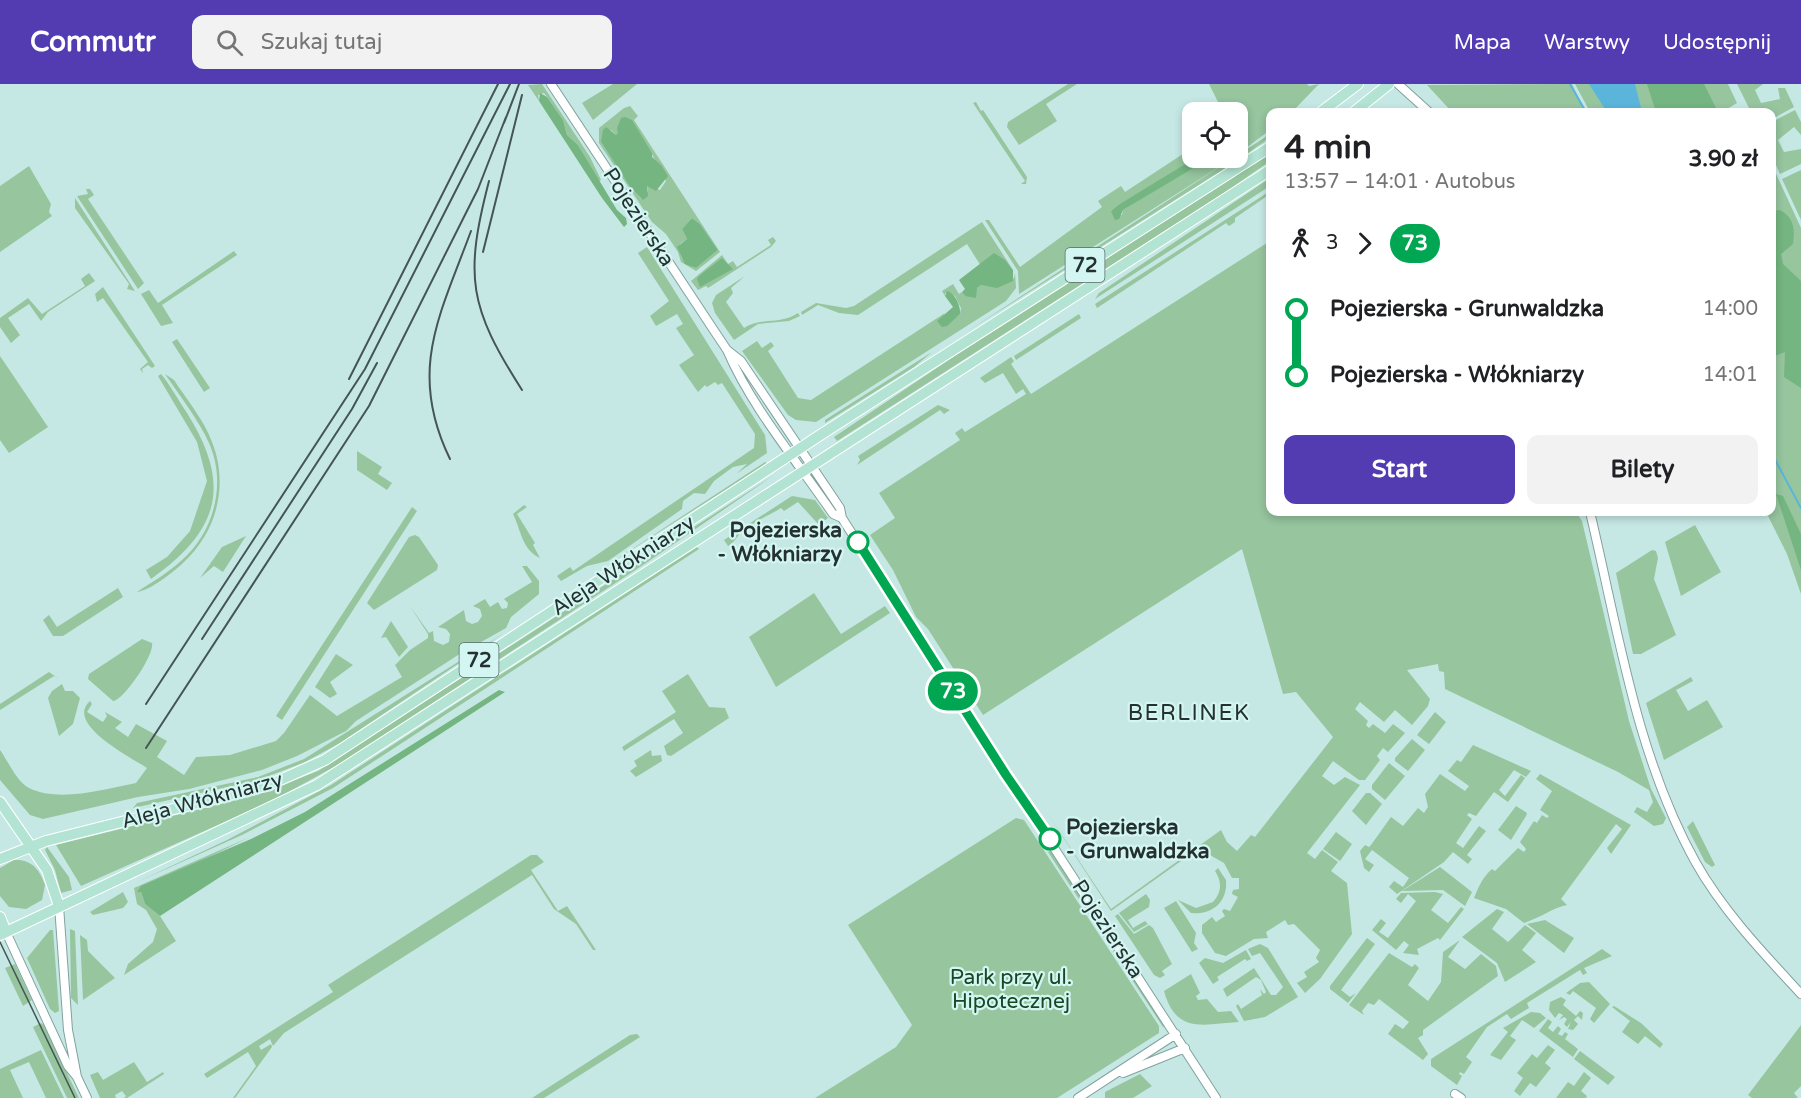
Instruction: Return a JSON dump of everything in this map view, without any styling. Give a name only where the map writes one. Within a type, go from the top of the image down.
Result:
[{"type":"main road","points":[[1326,108],[1358,84]]},
{"type":"main road","points":[[1359,108],[1389,84]]},
{"type":"main road","name":"Aleja Włókniarzy","points":[[0,859],[31,845],[248,791],[312,767],[336,754],[796,451],[1266,150]]},
{"type":"main road","name":"Aleja Włókniarzy","points":[[58,906],[269,810],[317,785],[1266,173]]},
{"type":"main road","points":[[0,802],[31,845],[51,879],[58,906]]},
{"type":"main road","name":"72","points":[[3,933],[58,906]]},
{"type":"main road","points":[[0,917],[3,933]]},
{"type":"street","name":"Pojezierska","points":[[551,84],[727,350],[741,362],[807,467],[833,514],[842,518],[1216,1098]]},
{"type":"street","points":[[1398,84],[1425,108]]},
{"type":"street","points":[[1591,516],[1644,734],[1672,812],[1699,869],[1751,938],[1801,994]]},
{"type":"street","points":[[58,906],[68,1030],[77,1077]]},
{"type":"street","points":[[3,933],[68,1066],[77,1077],[87,1098]]},
{"type":"street","points":[[1078,1098],[1176,1034]]},
{"type":"street","points":[[1106,1080],[1185,1048]]},
{"type":"green space","points":[[542,84],[590,157],[601,180],[599,181],[578,145],[567,135],[563,120],[544,93],[538,95],[539,101],[528,85]]},
{"type":"green space","points":[[613,84],[637,84],[593,120],[582,103]]},
{"type":"green space","points":[[1068,84],[1077,84],[1046,104],[1057,121],[1019,145],[1007,127],[1008,122]]},
{"type":"green space","points":[[1209,84],[1307,84],[1309,86],[1319,84],[1296,108],[1266,108],[1266,133],[1248,146],[1248,102],[1218,102]]},
{"type":"green space","points":[[1572,84],[1583,108],[1448,108],[1427,85]]},
{"type":"green space","points":[[1575,84],[1728,84],[1737,103],[1729,108],[1588,108]]},
{"type":"green space","points":[[1647,84],[1704,84],[1716,108],[1655,108]]},
{"type":"green space","points":[[1737,84],[1763,84],[1755,90],[1761,103],[1780,99],[1778,88],[1785,88],[1794,107],[1776,117],[1776,108],[1749,108]]},
{"type":"green space","points":[[540,93],[547,97],[563,120],[567,135],[578,145],[617,210],[626,218],[627,224],[624,227],[602,198],[539,101]]},
{"type":"green space","points":[[976,102],[1027,177],[1026,184],[1021,184],[1025,181],[973,103]]},
{"type":"green space","points":[[630,106],[638,116],[634,120],[720,252],[696,271],[681,262],[678,252],[666,234],[652,222],[599,143],[599,128],[624,108]],"holes":[[[619,124],[647,145],[666,181],[660,190],[647,185],[648,191],[642,199],[630,187],[601,142],[611,130],[616,135],[619,133]],[[692,218],[700,224],[718,250],[696,268],[683,260],[680,253],[680,244],[687,239],[682,229]]]},
{"type":"green space","points":[[1795,110],[1801,122],[1801,135],[1794,127],[1778,140],[1784,152],[1801,149],[1801,164],[1780,174],[1776,165],[1776,120]]},
{"type":"green space","points":[[621,118],[632,120],[652,153],[652,157],[668,176],[656,191],[647,186],[648,196],[643,200],[630,187],[601,142],[603,130],[606,127],[616,135]]},
{"type":"green space","points":[[1266,137],[1264,142],[1248,153],[1248,148]]},
{"type":"green space","points":[[1182,155],[1182,166],[1111,211],[1122,215],[1123,210],[1191,168],[1217,168],[1019,294],[1018,271],[985,220],[989,220],[1020,267],[1102,207],[1098,201],[1121,186],[1125,192]]},
{"type":"green space","points":[[1266,157],[1266,164],[1230,189],[837,441],[834,437],[953,357]]},
{"type":"green space","points":[[29,166],[51,204],[49,212],[52,216],[0,252],[0,186]]},
{"type":"green space","points":[[1182,166],[1182,168],[1193,168],[1123,210],[1119,219],[1115,220],[1111,211]]},
{"type":"green space","points":[[1218,168],[1226,168],[966,332]]},
{"type":"green space","points":[[1801,170],[1801,220],[1782,179]]},
{"type":"green space","points":[[1776,174],[1801,228],[1801,594],[1787,554],[1768,516],[1776,516]]},
{"type":"green space","points":[[1266,181],[1266,189],[1095,299],[1099,293]]},
{"type":"green space","points":[[86,189],[90,189],[94,195],[88,199],[144,283],[138,289],[77,196],[88,194]]},
{"type":"green space","points":[[1266,194],[1266,197],[1235,218],[1235,222],[1229,226],[1226,223],[1097,308],[1095,304]]},
{"type":"green space","points":[[75,198],[135,291],[127,289],[129,284],[75,208]]},
{"type":"green space","points":[[1776,210],[1785,213],[1793,224],[1793,244],[1781,254],[1783,264],[1801,281],[1801,388],[1784,377],[1785,352],[1776,355]]},
{"type":"green space","points":[[692,218],[700,224],[718,250],[696,268],[685,264],[677,247],[687,239],[682,229]]},
{"type":"green space","points":[[982,222],[1013,270],[1006,262],[998,259],[990,260],[981,266],[967,244],[858,315],[839,313],[818,305],[802,315],[801,312],[816,303],[846,308],[854,306]]},
{"type":"green space","points":[[773,237],[776,241],[771,247],[708,288],[706,286],[698,290],[691,281],[722,255],[728,264],[733,261],[737,267],[771,245],[768,240]]},
{"type":"green space","points":[[1266,244],[1266,516],[1579,516],[1582,521],[1629,721],[1651,789],[1666,818],[1663,824],[1654,826],[1634,812],[1637,807],[1647,812],[1653,802],[1649,790],[1618,772],[1445,689],[1444,672],[1439,671],[1438,664],[1407,670],[1430,699],[1428,706],[1412,725],[1395,710],[1384,722],[1360,702],[1355,709],[1368,721],[1366,725],[1369,728],[1373,724],[1385,733],[1393,724],[1405,733],[1388,752],[1383,748],[1377,756],[1380,760],[1365,780],[1359,780],[1333,761],[1322,776],[1334,785],[1345,777],[1360,785],[1307,853],[1315,859],[1322,850],[1338,862],[1331,871],[1347,883],[1352,934],[1320,979],[1305,993],[1297,983],[1307,977],[1304,972],[1319,962],[1316,958],[1320,950],[1294,924],[1288,925],[1285,920],[1266,932],[1268,938],[1254,939],[1226,956],[1215,953],[1202,933],[1202,925],[1212,917],[1216,922],[1225,916],[1222,911],[1224,909],[1230,911],[1238,897],[1232,894],[1233,890],[1239,889],[1239,878],[1232,878],[1224,863],[1208,854],[1209,848],[1205,848],[1203,854],[1181,861],[1111,911],[1044,808],[1111,909],[1221,830],[1227,842],[1237,851],[1251,835],[1255,837],[1333,737],[1296,692],[1283,694],[1242,549],[983,715],[928,629],[916,617],[893,570],[870,535],[895,518],[879,493],[960,440],[955,433],[962,428],[965,432],[1026,394],[1023,389],[1016,394],[1003,373],[985,383],[980,378],[1011,357],[1014,361],[1011,364],[1031,394]]},
{"type":"green space","points":[[647,247],[765,435],[767,453],[736,474],[747,464],[733,467],[714,481],[705,494],[694,493],[683,501],[682,509],[608,561],[587,566],[561,581],[557,576],[570,567],[573,571],[754,448],[755,434],[722,383],[718,385],[715,382],[707,387],[705,385],[698,392],[679,365],[694,355],[676,328],[683,324],[677,314],[656,326],[650,316],[669,301],[638,253]]},
{"type":"green space","points":[[234,251],[237,255],[162,305],[173,323],[161,326],[141,294],[149,290],[158,303]]},
{"type":"green space","points":[[994,253],[1005,260],[1013,270],[1013,281],[997,288],[981,285],[977,288],[976,298],[965,296],[962,292],[965,289],[959,280]]},
{"type":"green space","points":[[722,258],[733,269],[700,287],[697,279],[699,276]]},
{"type":"green space","points":[[89,273],[95,281],[48,312],[41,321],[29,304],[8,318],[20,335],[11,343],[0,327],[0,318],[28,298],[42,314],[85,286],[81,279]]},
{"type":"green space","points":[[1015,273],[1016,288],[1006,301],[816,422],[796,420],[788,415],[742,351],[757,341],[762,348],[771,342],[774,346],[768,351],[798,398],[811,400],[945,313],[943,317],[954,319],[960,314],[961,308],[955,296],[945,293],[945,296],[942,291],[953,284],[959,294],[962,292],[965,296],[981,285],[1001,286],[1014,278]]},
{"type":"green space","points":[[745,276],[731,288],[733,293],[726,302],[744,328],[757,323],[785,319],[798,313],[800,316],[789,321],[758,324],[734,340],[715,313],[712,303],[716,295]]},
{"type":"green space","points":[[103,287],[155,366],[152,368],[148,365],[142,369],[143,373],[140,369],[148,362],[103,298],[97,302],[95,294]]},
{"type":"green space","points":[[947,291],[957,300],[960,314],[947,326],[942,327],[937,321],[953,307],[945,296]]},
{"type":"green space","points":[[1079,314],[1081,318],[1016,360],[1014,356]]},
{"type":"green space","points":[[177,339],[210,388],[204,392],[172,342]]},
{"type":"green space","points":[[932,352],[914,367],[825,423],[825,420]]},
{"type":"green space","points":[[0,356],[48,427],[9,453],[0,440]]},
{"type":"green space","points":[[161,374],[201,439],[210,462],[214,484],[212,505],[205,524],[192,543],[151,579],[146,570],[167,557],[190,531],[207,481],[197,442],[158,376]]},
{"type":"green space","points":[[165,374],[174,380],[209,434],[217,458],[219,475],[217,507],[212,522],[195,551],[161,580],[137,592],[171,569],[193,549],[209,521],[217,490],[214,458],[205,434]]},
{"type":"green space","points":[[938,405],[950,410],[944,414],[940,410],[857,465],[860,460],[858,456]]},
{"type":"green space","points":[[357,451],[382,467],[378,474],[392,483],[387,490],[357,470]]},
{"type":"green space","points":[[765,462],[767,463],[763,466],[609,564]]},
{"type":"green space","points":[[774,475],[649,561],[343,762],[272,801],[81,886],[56,845],[257,795],[318,771]]},
{"type":"green space","points":[[1776,494],[1783,496],[1801,534],[1801,570]]},
{"type":"green space","points":[[792,496],[815,500],[828,518],[819,525],[798,502],[784,511],[781,508],[751,525],[728,546],[724,540]]},
{"type":"green space","points":[[524,505],[527,507],[517,514],[535,543],[533,545],[540,558],[529,550],[513,514]]},
{"type":"green space","points":[[412,507],[417,511],[282,720],[276,716]]},
{"type":"green space","points":[[1695,525],[1721,572],[1681,596],[1665,542]]},
{"type":"green space","points":[[415,535],[419,537],[438,565],[437,570],[374,610],[367,603],[409,537]]},
{"type":"green space","points":[[246,536],[223,572],[214,566],[200,578],[222,547]]},
{"type":"green space","points":[[697,547],[699,549],[333,788],[242,835],[135,883],[227,840],[331,785]]},
{"type":"green space","points":[[1652,550],[1656,551],[1658,558],[1654,579],[1676,635],[1641,654],[1633,654],[1616,573]]},
{"type":"green space","points":[[522,566],[527,566],[539,581],[539,594],[511,617],[506,628],[458,655],[356,721],[346,731],[297,756],[262,770],[189,789],[138,797],[43,819],[30,815],[0,780],[0,750],[21,781],[29,788],[41,792],[68,795],[136,783],[147,768],[93,730],[86,720],[84,710],[90,701],[92,704],[87,712],[103,722],[107,716],[105,712],[122,722],[115,728],[128,737],[136,724],[167,741],[157,757],[184,775],[196,757],[230,755],[276,741],[310,695],[337,716],[402,677],[395,665],[410,650],[428,638],[428,634],[410,606],[429,633],[433,631],[434,641],[443,645],[449,642],[450,634],[446,629],[438,627],[464,610],[466,621],[472,624],[478,622],[482,616],[480,609],[473,606],[485,599],[490,607],[498,602],[502,609],[507,608],[508,603],[504,599],[532,582]]},
{"type":"green space","points":[[118,588],[123,597],[63,636],[53,636],[43,620],[49,615],[57,627]]},
{"type":"green space","points":[[814,593],[841,634],[885,606],[890,613],[776,687],[749,637]]},
{"type":"green space","points":[[391,621],[408,647],[399,657],[386,637],[381,638]]},
{"type":"green space","points":[[504,633],[340,743],[305,762],[259,780],[133,808],[137,803],[258,777],[304,759]]},
{"type":"green space","points":[[142,639],[152,643],[149,657],[131,685],[118,699],[113,701],[88,679],[89,674]]},
{"type":"green space","points":[[336,654],[353,665],[330,682],[337,694],[330,698],[315,687]]},
{"type":"green space","points":[[49,672],[59,679],[54,676],[0,710],[0,704]]},
{"type":"green space","points":[[688,674],[709,707],[725,708],[729,718],[671,756],[667,755],[664,746],[683,733],[674,719],[624,751],[622,747],[676,712],[662,691]]},
{"type":"green space","points":[[1691,677],[1693,681],[1676,690],[1688,711],[1707,700],[1723,727],[1664,760],[1646,703]]},
{"type":"green space","points":[[62,684],[65,691],[73,691],[80,698],[73,724],[59,736],[48,698],[52,691]]},
{"type":"green space","points":[[499,690],[505,692],[160,916],[145,904],[141,892],[137,892],[141,886],[251,839],[305,812]]},
{"type":"green space","points":[[1435,712],[1446,722],[1429,744],[1417,735]]},
{"type":"green space","points":[[1412,739],[1425,750],[1408,771],[1395,761],[1395,758]]},
{"type":"green space","points":[[1473,745],[1531,771],[1526,777],[1514,770],[1499,790],[1505,796],[1521,775],[1525,778],[1508,802],[1494,792],[1476,816],[1469,813],[1467,815],[1472,819],[1456,843],[1463,848],[1479,826],[1486,831],[1467,855],[1472,859],[1468,864],[1453,852],[1444,862],[1397,894],[1389,887],[1394,881],[1403,887],[1409,878],[1372,850],[1365,859],[1374,865],[1369,872],[1364,868],[1360,851],[1365,845],[1369,847],[1371,845],[1391,817],[1403,826],[1418,808],[1424,813],[1428,807],[1425,794],[1440,774],[1465,791],[1469,786],[1448,771],[1457,760],[1461,762]]},
{"type":"green space","points":[[651,750],[652,756],[661,755],[662,761],[636,777],[630,771],[637,766],[634,761]]},
{"type":"green space","points":[[1389,763],[1405,776],[1385,800],[1372,789],[1372,785]]},
{"type":"green space","points":[[1540,774],[1631,825],[1611,854],[1607,848],[1622,829],[1616,824],[1561,899],[1567,905],[1524,923],[1506,909],[1474,898],[1483,879],[1492,869],[1495,871],[1518,848],[1524,852],[1526,849],[1520,842],[1534,821],[1537,823],[1542,815],[1547,818],[1549,816],[1540,810],[1552,791],[1536,779]]},
{"type":"green space","points":[[1366,793],[1370,793],[1382,804],[1366,825],[1352,811]]},
{"type":"green space","points":[[1516,806],[1527,813],[1511,840],[1498,830]]},
{"type":"green space","name":"Park przy ul. Hipotecznej","points":[[1016,818],[1024,820],[1159,1026],[1159,1033],[1057,1098],[815,1098],[896,1047],[912,1025],[848,925]]},
{"type":"green space","points":[[1693,821],[1715,865],[1712,867],[1705,862],[1687,827]]},
{"type":"green space","points":[[1336,832],[1352,844],[1340,861],[1323,849]]},
{"type":"green space","points":[[250,837],[138,892],[141,892],[145,904],[160,916],[176,941],[124,975],[128,964],[153,942],[157,929],[146,910],[137,904],[134,888]]},
{"type":"green space","points":[[47,847],[69,877],[72,890],[61,893],[55,870],[45,850]]},
{"type":"green space","points":[[1051,850],[1165,1026],[1163,1027],[1048,852]]},
{"type":"green space","points":[[531,855],[537,855],[544,862],[531,870],[558,911],[567,906],[596,950],[593,950],[576,924],[554,909],[532,875],[284,1033],[273,1046],[270,1039],[259,1046],[261,1050],[271,1044],[272,1047],[235,1098],[233,1098],[256,1066],[248,1052],[207,1078],[204,1074],[333,992],[328,985]]},
{"type":"green space","points":[[14,860],[26,861],[34,867],[41,875],[45,885],[42,900],[26,909],[9,907],[0,896],[0,868]]},
{"type":"green space","points":[[1440,867],[1472,892],[1465,906],[1443,890],[1402,891]]},
{"type":"green space","points":[[1218,868],[1226,880],[1226,888],[1221,901],[1206,912],[1191,913],[1178,900],[1196,908],[1213,902],[1220,887],[1215,871]]},
{"type":"green space","points":[[123,892],[128,902],[123,908],[93,915],[90,912]]},
{"type":"green space","points":[[1435,892],[1443,894],[1431,910],[1448,923],[1461,907],[1464,909],[1440,940],[1438,938],[1417,949],[1419,955],[1403,953],[1409,945],[1404,941],[1396,950],[1372,930],[1381,919],[1386,923],[1379,932],[1388,938],[1416,901],[1408,894],[1401,903],[1396,899],[1401,893]]},
{"type":"green space","points":[[1146,894],[1150,900],[1149,907],[1128,920],[1133,928],[1145,921],[1148,924],[1134,932],[1119,913]]},
{"type":"green space","points":[[1176,901],[1196,933],[1194,943],[1198,949],[1192,952],[1164,908]]},
{"type":"green space","points":[[1497,909],[1504,912],[1492,929],[1508,942],[1525,925],[1536,933],[1522,950],[1536,962],[1505,982],[1497,963],[1462,937]]},
{"type":"green space","points":[[1118,914],[1134,934],[1149,925],[1153,928],[1172,964],[1162,971],[1165,975],[1160,978],[1154,975],[1115,916]]},
{"type":"green space","points":[[1545,920],[1574,938],[1564,953],[1527,924]]},
{"type":"green space","points":[[70,929],[75,931],[78,1005],[71,998]]},
{"type":"green space","points":[[50,930],[53,930],[59,1011],[55,1013],[50,1009],[27,958]]},
{"type":"green space","points":[[80,935],[87,940],[88,951],[115,978],[83,1000]]},
{"type":"green space","points":[[1367,938],[1375,944],[1341,990],[1350,997],[1356,993],[1348,1003],[1330,989],[1330,986]]},
{"type":"green space","points":[[1460,940],[1448,957],[1465,969],[1481,954],[1496,966],[1498,976],[1423,1030],[1423,1035],[1418,1038],[1428,1054],[1423,1060],[1388,1034],[1395,1024],[1403,1029],[1409,1022],[1379,999],[1374,1005],[1368,1003],[1362,1011],[1364,1015],[1349,1005],[1389,953],[1412,967],[1415,964],[1419,968],[1408,985],[1428,1001],[1441,982],[1443,952]]},
{"type":"green space","points":[[1260,944],[1268,948],[1298,997],[1265,1017],[1244,1021],[1236,1006],[1238,1004],[1241,1009],[1262,995],[1260,989],[1264,994],[1266,992],[1261,980],[1256,977],[1227,997],[1223,989],[1254,968],[1271,995],[1276,995],[1283,987],[1260,953],[1252,956],[1248,949]]},
{"type":"green space","points":[[1602,949],[1612,956],[1584,968],[1587,973],[1583,975],[1580,970],[1527,1003],[1529,1008],[1511,1019],[1507,1014],[1487,1027],[1466,1057],[1472,1062],[1464,1074],[1460,1072],[1462,1076],[1457,1085],[1431,1066],[1431,1059]]},
{"type":"green space","points":[[1246,950],[1251,959],[1247,961],[1245,959],[1217,977],[1219,980],[1213,984],[1199,963],[1205,958],[1223,963]]},
{"type":"green space","points":[[15,964],[32,1000],[23,1006],[5,968]]},
{"type":"green space","points":[[1191,974],[1200,993],[1196,996],[1198,1000],[1207,999],[1218,1012],[1231,1011],[1239,1022],[1193,1024],[1176,1015],[1164,991]]},
{"type":"green space","points":[[1589,982],[1610,1004],[1594,1023],[1590,1019],[1596,1008],[1573,991],[1570,995],[1566,993],[1580,983]]},
{"type":"green space","points":[[1561,997],[1566,1000],[1563,1005],[1576,1016],[1580,1011],[1583,1013],[1582,1020],[1578,1016],[1574,1020],[1578,1024],[1573,1030],[1568,1029],[1571,1022],[1567,1027],[1564,1024],[1567,1019],[1564,1017],[1559,1020],[1563,1015],[1559,1013],[1555,1018],[1549,1010],[1550,1002]]},
{"type":"green space","points":[[1614,1006],[1641,1023],[1663,1044],[1660,1048],[1645,1036],[1638,1044],[1622,1032],[1630,1021],[1612,1007]]},
{"type":"green space","points":[[1531,1012],[1540,1013],[1546,1018],[1534,1028],[1522,1020],[1510,1036],[1516,1040],[1501,1060],[1490,1055],[1508,1032],[1503,1028]]},
{"type":"green space","points":[[1548,1019],[1552,1022],[1548,1028],[1553,1032],[1558,1026],[1561,1029],[1558,1034],[1562,1036],[1565,1032],[1568,1034],[1565,1039],[1578,1049],[1573,1057],[1539,1031]]},
{"type":"green space","points":[[41,1023],[79,1098],[67,1098],[33,1027]]},
{"type":"green space","points":[[1801,1025],[1801,1086],[1794,1093],[1798,1098],[1752,1098],[1748,1095]]},
{"type":"green space","points":[[637,1034],[640,1037],[544,1098],[532,1098],[630,1035]]},
{"type":"green space","points":[[1548,1045],[1555,1050],[1545,1063],[1551,1068],[1536,1087],[1530,1083],[1520,1096],[1514,1091],[1523,1078],[1517,1073],[1532,1054],[1537,1058]]},
{"type":"green space","points":[[41,1050],[64,1098],[46,1098],[29,1062],[10,1070],[23,1098],[0,1098],[0,1069]]},
{"type":"green space","points":[[1580,1051],[1615,1077],[1608,1085],[1574,1059]]},
{"type":"green space","points":[[134,1062],[147,1082],[163,1072],[164,1074],[127,1098],[124,1098],[126,1096],[122,1091],[115,1095],[116,1098],[100,1098],[90,1075],[98,1072],[103,1080]]},
{"type":"green space","points":[[1584,1072],[1591,1078],[1581,1091],[1587,1096],[1586,1098],[1556,1098],[1568,1082],[1574,1086]]},
{"type":"green space","points":[[1140,1074],[1152,1086],[1133,1098],[1105,1098],[1105,1092]]},
{"type":"water","points":[[1589,84],[1635,84],[1641,108],[1604,108]]},
{"type":"waterway","points":[[1570,84],[1584,108]]},
{"type":"waterway","points":[[1776,461],[1801,508]]},
{"type":"tram line","points":[[0,942],[75,1098]]},
{"type":"railway","points":[[349,379],[498,84]]},
{"type":"railway","points":[[146,704],[365,369],[510,84]]},
{"type":"railway","points":[[504,123],[519,84]]},
{"type":"railway","points":[[483,252],[522,95]]},
{"type":"railway","points":[[146,748],[369,406],[478,189],[506,117]]},
{"type":"railway","points":[[489,181],[476,242],[474,267],[476,290],[491,336],[522,390]]},
{"type":"railway","points":[[450,459],[437,427],[431,398],[430,370],[439,317],[471,231]]},
{"type":"railway","points":[[202,639],[352,409],[377,363]]},
{"type":"bus line","name":"73","points":[[858,542],[1006,775],[1050,839]]},
{"type":"place","name":"Pojezierska - Włókniarzy","points":[[858,542]]},
{"type":"place","name":"Pojezierska - Grunwaldzka","points":[[1050,839]]},
{"type":"district","name":"BERLINEK","points":[[1189,712]]}]
